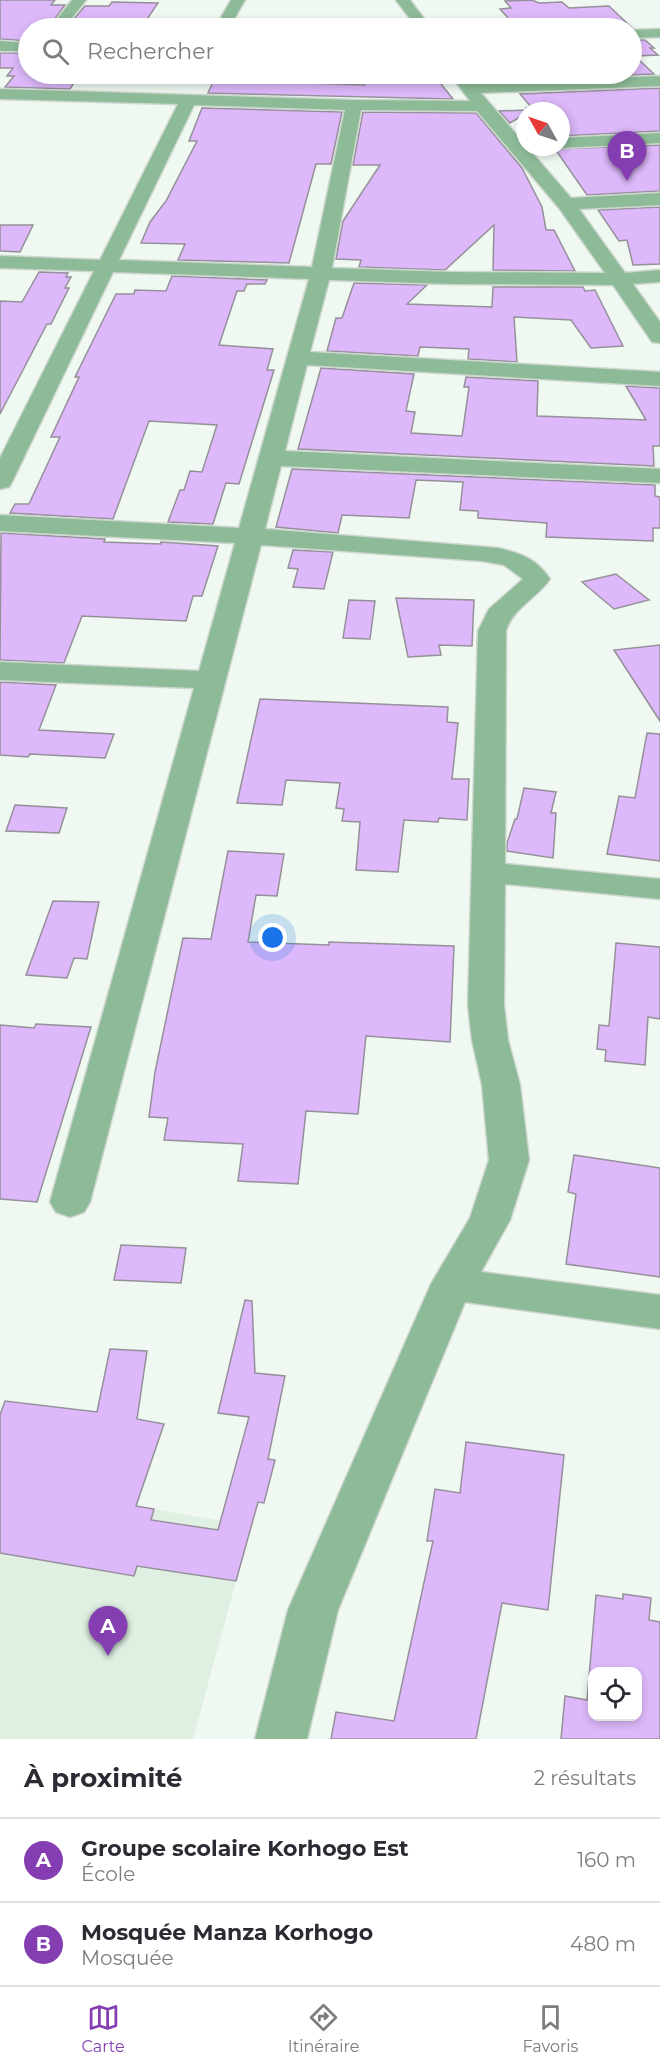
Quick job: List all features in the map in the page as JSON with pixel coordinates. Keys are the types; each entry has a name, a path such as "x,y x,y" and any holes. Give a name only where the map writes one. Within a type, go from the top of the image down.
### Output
{"street":[{"path":"65,18 79,0"},
{"path":"228,18 238,0"},
{"path":"403,0 415,0"},
{"path":"403,0 416,18"},
{"path":"642,34 660,33"},
{"path":"0,46 18,47"},
{"path":"642,81 660,81"},
{"path":"465,84 482,106 516,141"},
{"path":"0,94 354,105 482,106"},
{"path":"0,482 188,100"},
{"path":"69,1202 321,273 354,105"},
{"path":"570,143 660,138"},
{"path":"529,156 566,204 660,337"},
{"path":"566,204 660,199"},
{"path":"0,262 450,278 619,279 660,276"},
{"path":"297,358 660,379"},
{"path":"270,458 660,476"},
{"path":"0,523 249,536 502,555 521,562 537,579 531,589 497,615 492,631 486,1005 490,1040 501,1085 509,1160 490,1220 452,1284 313,1610 281,1739"},
{"path":"0,671 210,680"},
{"path":"489,872 660,889"},
{"path":"452,1284 660,1312"}],"shaded area":[{"path":"0,1483 251,1526 193,1739 0,1739"}],"building":[{"path":"0,0 55,0 51,5 65,5 55,18 18,18 18,40 0,39"},
{"path":"505,1 562,2 569,8 609,6 622,18 508,18 500,9 511,8"},
{"path":"112,2 158,3 148,18 75,18 85,6 109,6"},
{"path":"642,40 654,48 650,48 658,55 642,56"},
{"path":"0,53 18,53 18,84 73,84 70,89 5,87 14,76 7,76 13,68 0,68"},
{"path":"642,63 654,74 642,75"},
{"path":"212,84 441,84 453,99 208,93"},
{"path":"660,88 660,131 570,136 570,102 527,102 520,94"},
{"path":"202,108 342,112 331,164 316,164 289,263 178,260 185,244 141,243 150,222 166,201 197,141 189,141"},
{"path":"516,110 516,119 510,123 499,111"},
{"path":"363,112 476,113 522,168 542,207 546,230 554,230 575,271 493,270 494,225 445,270 359,267 361,260 336,259 343,221 380,165 353,165"},
{"path":"660,145 660,191 587,195 560,156 570,156 570,148"},
{"path":"660,207 660,264 633,265 627,240 619,241 598,210"},
{"path":"0,225 33,225 20,252 0,251"},
{"path":"39,272 68,273 66,277 71,277 65,288 69,288 51,324 47,324 0,414 0,301 22,302"},
{"path":"172,276 267,280 265,284 247,284 244,291 237,291 219,345 273,349 267,370 274,370 239,484 226,483 213,524 168,522 180,490 184,490 190,471 202,472 217,425 149,421 113,519 10,513 15,504 29,504 60,437 51,437 79,377 75,377 116,294 134,294 135,290 166,291"},
{"path":"354,283 427,285 407,304 492,307 493,287 583,287 585,291 595,290 623,346 591,348 571,320 514,317 517,362 468,359 469,349 420,347 418,356 327,351 336,318 342,318"},
{"path":"321,368 414,374 406,411 415,412 411,433 462,436 469,387 464,387 466,377 538,381 537,416 646,420 626,386 660,388 660,446 653,446 654,466 298,449"},
{"path":"292,469 655,485 655,496 660,497 660,528 653,528 653,541 546,537 547,523 478,518 478,511 460,510 463,482 416,480 409,518 342,515 338,533 276,527"},
{"path":"1,533 105,539 104,542 161,544 161,542 218,546 202,596 193,596 186,621 82,616 64,663 0,660"},
{"path":"293,550 333,552 324,589 293,587 298,569 288,568"},
{"path":"616,574 649,600 614,609 582,582"},
{"path":"396,598 474,600 472,646 439,645 441,655 408,657"},
{"path":"349,600 375,601 370,639 343,638"},
{"path":"660,645 660,721 614,650"},
{"path":"0,682 56,685 39,730 114,734 105,758 30,754 28,757 0,755"},
{"path":"260,699 448,707 447,722 458,723 452,779 469,779 467,820 439,818 438,822 404,820 398,872 356,870 360,822 342,821 344,809 336,808 340,783 286,780 282,805 237,803"},
{"path":"647,733 660,734 660,861 607,854 619,796 635,798"},
{"path":"524,788 556,792 551,813 556,813 553,858 507,851 507,843 515,819 517,819"},
{"path":"15,805 67,808 59,833 6,831"},
{"path":"228,851 284,854 277,896 256,895 248,942 454,946 450,1042 366,1036 358,1114 306,1111 298,1184 238,1181 243,1144 164,1140 168,1118 149,1117 155,1072 183,938 211,939"},
{"path":"53,901 99,902 87,959 74,958 67,978 26,975"},
{"path":"616,943 660,947 660,1019 648,1017 645,1065 605,1061 606,1050 597,1049 599,1025 609,1026"},
{"path":"36,1024 91,1027 37,1202 0,1199 0,1025 34,1028"},
{"path":"574,1155 660,1168 660,1277 566,1264 576,1194 568,1192"},
{"path":"121,1245 186,1248 181,1283 114,1280"},
{"path":"245,1300 252,1301 255,1373 285,1376 268,1459 275,1460 264,1503 258,1502 236,1581 137,1566 134,1576 0,1553 0,1415 5,1401 97,1412 110,1349 147,1351 137,1419 164,1424 136,1506 154,1509 151,1520 218,1530 249,1417 218,1413"},
{"path":"466,1442 564,1455 548,1610 502,1603 476,1739 331,1739 336,1712 394,1721 433,1541 427,1541 435,1489 460,1493"},
{"path":"623,1594 651,1598 649,1620 660,1622 660,1739 561,1739 565,1696 587,1700 588,1688 588,1721 642,1721 642,1667 590,1667 596,1595 623,1599"}],"place":[{"name":"Mosquée Manza Korhogo","path":"627,181"},
{"name":"Groupe scolaire Korhogo Est","path":"108,1656"}]}
